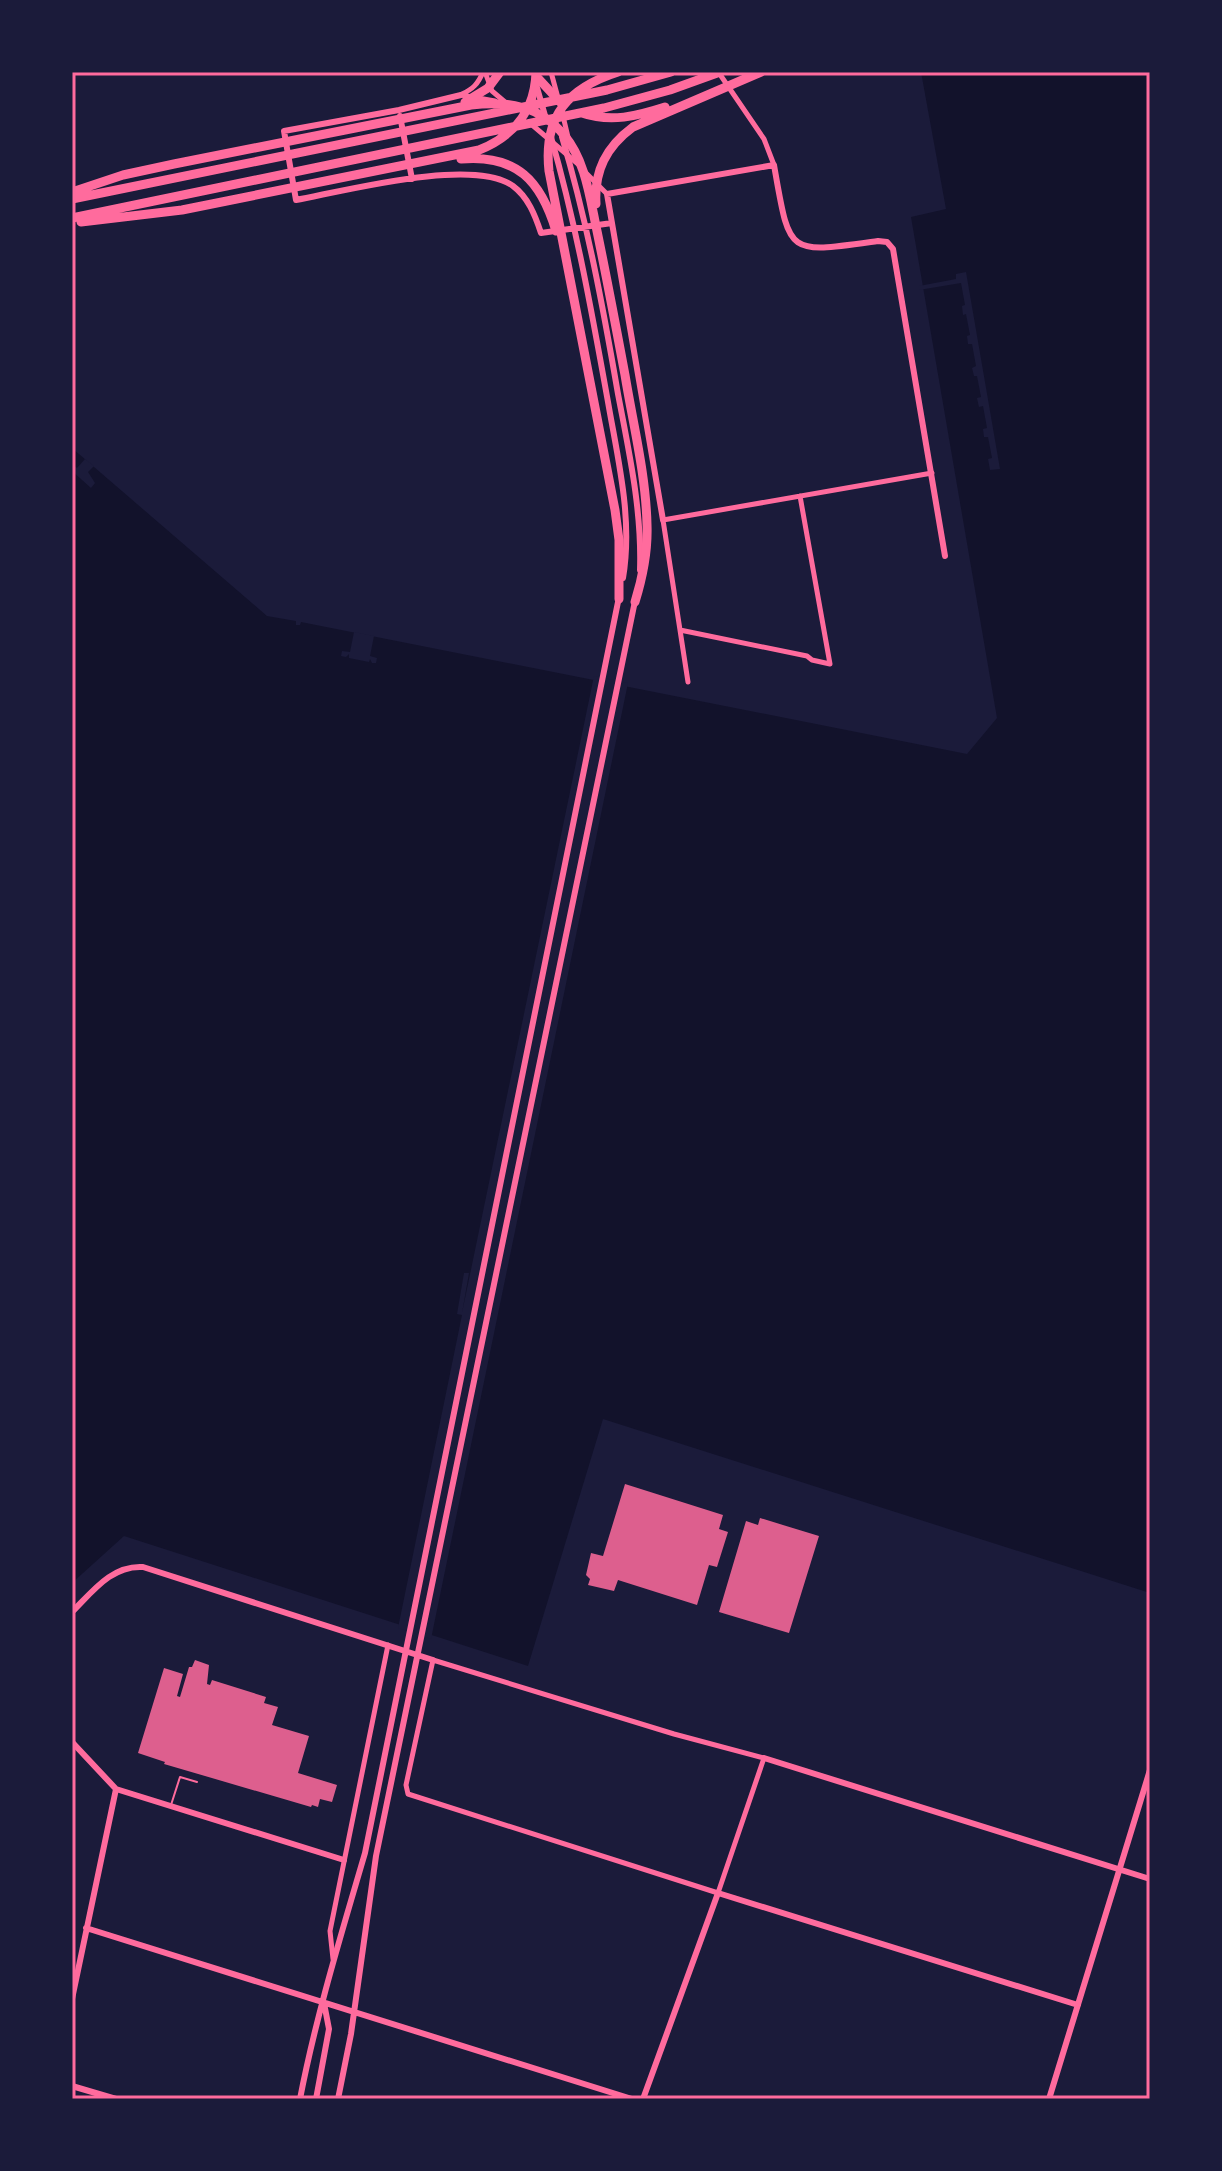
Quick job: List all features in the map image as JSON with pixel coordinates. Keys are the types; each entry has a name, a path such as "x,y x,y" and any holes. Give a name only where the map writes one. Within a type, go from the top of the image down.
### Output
{"highway":[{"path":"416,116 479,96 500,72"},
{"path":"534,72 561,103 586,115 601,118 630,117 702,96"},
{"path":"72,220 182,210 466,154 502,139 527,111 535,88 534,72"},
{"path":"618,72 591,82 572,95 558,112 549,135 549,171 615,510 619,540 619,599"},
{"path":"72,199 607,90 671,72"},
{"path":"72,220 548,120 670,90 719,72"},
{"path":"635,602 647,551 647,505 595,189 605,155 633,127 761,72"},
{"path":"72,192 123,175 416,116 496,102 518,105 548,120 565,135 580,163 609,286"},
{"path":"386,170 477,158 504,163 519,170 545,199 575,296"}],"street":[{"path":"484,72 472,90 461,95 284,131 296,200 412,179 469,173 499,179 514,187 527,200 541,233 612,223"},
{"path":"484,72 492,91 574,160 607,194 688,682"},
{"path":"300,2099 314,2027 324,2003 333,1960 365,1853 619,599 627,545 619,464 586,278 534,72"},
{"path":"338,2099 376,1856 635,602 641,544 635,488 591,248 543,72"},
{"path":"551,72 574,160"},
{"path":"719,72 764,139 774,165 788,234 804,247 822,249 878,241 887,242 893,249 945,556"},
{"path":"461,95 510,106"},
{"path":"399,110 412,179"},
{"path":"543,134 554,133 561,126 562,113"},
{"path":"607,194 774,165"},
{"path":"663,520 933,472"},
{"path":"680,630 807,656 830,664 800,496"},
{"path":"72,1612 111,1574 127,1566 143,1567 433,1660 674,1734 764,1758 1150,1879"},
{"path":"333,1960 330,1931 388,1645"},
{"path":"433,1660 406,1785 408,1794 1078,2005"},
{"path":"72,1742 116,1789 344,1860"},
{"path":"643,2099 764,1758"},
{"path":"1049,2099 1150,1770"},
{"path":"72,1999 116,1789"},
{"path":"86,1928 632,2099"},
{"path":"316,2099 329,2029 324,2003"},
{"path":"72,2086 116,2099"}],"lane":[{"path":"171,1806 180,1777 197,1782"}],"shaded area":[{"path":"921,72 1150,72 1150,1593 603,1419 528,1666 124,1536 72,1583 72,448 267,616 296,621 296,625 301,622 967,754 997,718 911,217 946,209"}],"pier":[{"path":"966,272 1000,469 990,470 988,459 992,458 988,437 984,437 983,429 987,428 983,406 979,407 977,398 981,397 977,376 974,376 972,368 976,366 972,344 968,344 967,336 970,335 966,314 963,315 962,306 965,305 961,283 919,290 919,286 956,279 956,274"},
{"path":"85,459 94,466 88,472 95,483 91,488 72,471 72,464 77,468"},
{"path":"354,632 374,636 370,656 377,658 376,663 370,659 369,662 349,658 349,654 341,656 342,651 350,652"},
{"path":"594,676 628,683 431,1639 398,1628 462,1315 457,1314 464,1273 469,1273 462,1313"}],"building":[{"path":"625,1484 723,1515 719,1529 728,1532 717,1567 709,1565 697,1605 618,1580 614,1591 588,1585 590,1579 586,1575 591,1553 603,1556"},
{"path":"760,1518 819,1536 789,1633 719,1612 746,1521 758,1525"},
{"path":"195,1660 209,1665 207,1684 210,1685 212,1680 266,1697 264,1703 278,1707 272,1725 309,1736 298,1773 337,1785 332,1802 320,1799 318,1807 311,1807 164,1764 138,1753 164,1668 183,1674 177,1696 180,1697 189,1667"}]}
